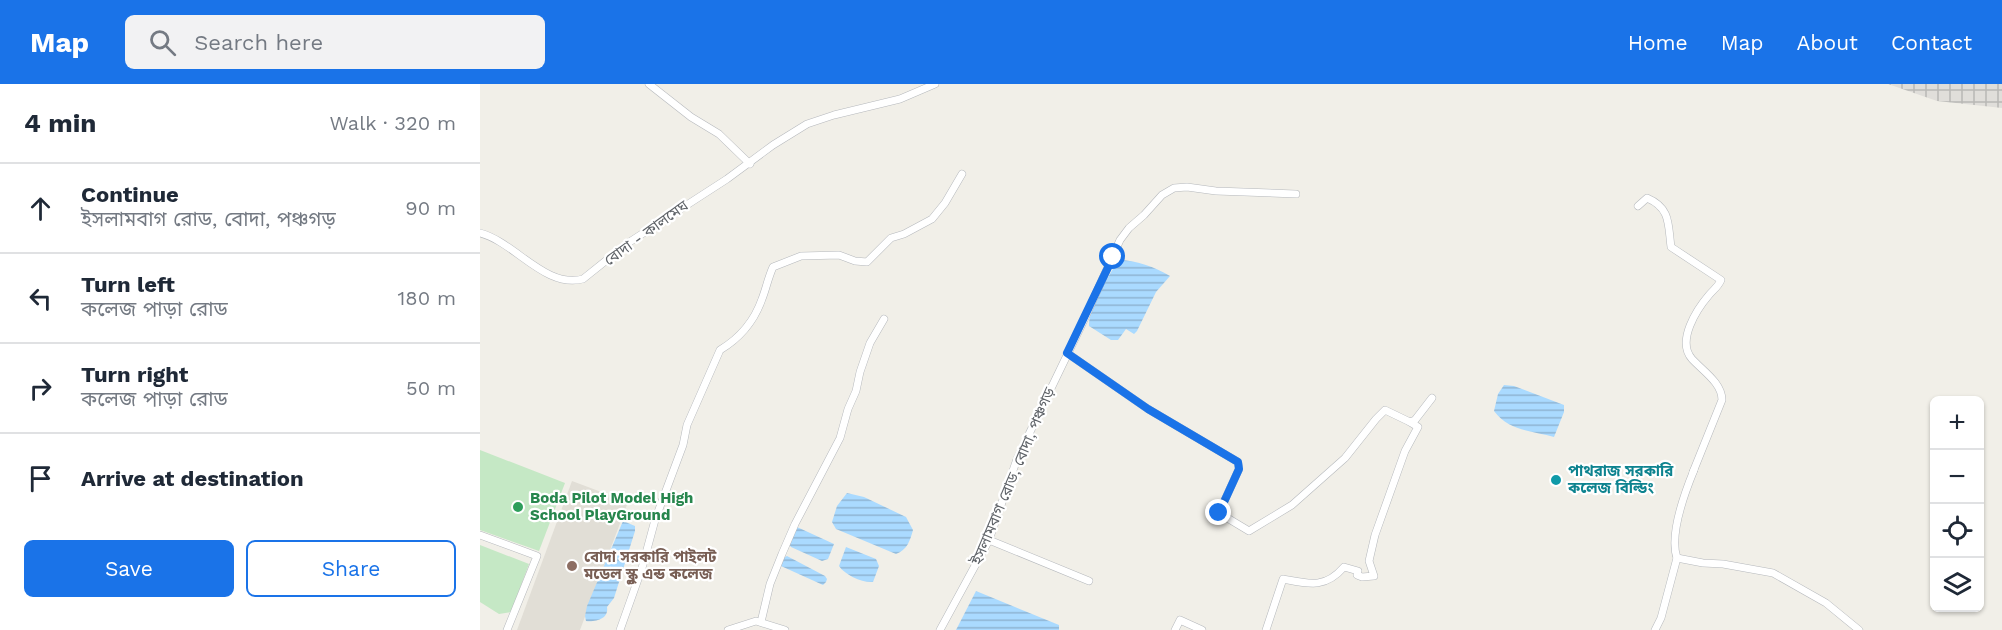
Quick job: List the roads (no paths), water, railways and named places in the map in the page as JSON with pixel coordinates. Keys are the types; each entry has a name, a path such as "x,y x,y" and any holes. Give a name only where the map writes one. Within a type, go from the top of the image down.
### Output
{"street":[{"path":"649,84 691,117 719,134 750,164"},
{"name":"বোদা - কালমেঘ","path":"480,233 495,238 540,270 564,280 583,279 628,243 807,124 900,99 935,84"},
{"path":"620,630 642,568 655,520 683,446 687,425 720,350 747,329 762,300 773,267 801,256 839,255 855,261 867,262 891,238 904,234 932,219 945,203 962,174"},
{"name":"ইসলামবাগ রোড, বোদা, পঞ্চগড়","path":"940,630 989,540 1017,459 1120,240 1129,228 1162,195 1174,188 1296,194"},
{"path":"1638,206 1647,198 1663,208 1667,214 1671,247 1720,280 1719,286 1710,294 1688,330 1687,345 1690,357 1710,376 1722,394 1722,400 1683,497 1674,549 1677,558 1661,618 1655,630"},
{"path":"761,622 770,584 782,554 840,438 870,343 884,319"},
{"path":"1067,353 1148,409 1238,462 1239,469 1218,515 1249,531 1292,505 1345,458 1385,410 1418,427 1405,451 1375,535 1369,561 1374,576 1362,577 1357,575 1358,571 1344,567 1330,580 1318,583 1299,583 1283,579 1266,630"},
{"path":"1410,422 1415,420 1432,398"},
{"path":"480,535 537,556 507,630"},
{"path":"989,540 1089,581"},
{"path":"1677,558 1773,573 1826,603 1859,630"},
{"path":"1175,630 1180,620 1202,630"},
{"path":"728,630 756,621 785,630"},
{"path":"739,630 746,623"}],"water":[{"path":"1118,260 1145,265 1170,276 1156,292 1137,331 1134,334 1126,329 1118,340 1111,340 1089,326 1092,309"},
{"path":"1504,385 1514,386 1564,405 1564,412 1554,437 1521,429 1500,418 1494,411 1498,394"},
{"path":"847,493 864,497 906,517 913,530 905,548 896,554 836,529 832,522 837,506"},
{"path":"623,521 635,526 635,531 614,598 607,607 604,617 586,621 587,606"},
{"path":"797,527 834,544 828,559 822,561 791,547 789,544"},
{"path":"846,547 876,559 879,566 873,582 854,578 839,566"},
{"path":"787,556 825,576 826,582 823,585 781,566 783,558"},
{"path":"976,591 1059,625 1059,630 956,630"}],"place":[{"name":"পাথরাজ সরকারি কলেজ বিল্ডিং","path":"1556,480"},
{"name":"Boda Pilot Model High School PlayGround","path":"518,507"},
{"name":"বোদা সরকারি পাইলট মডেল স্কুল এন্ড কলেজ","path":"572,566"}]}
